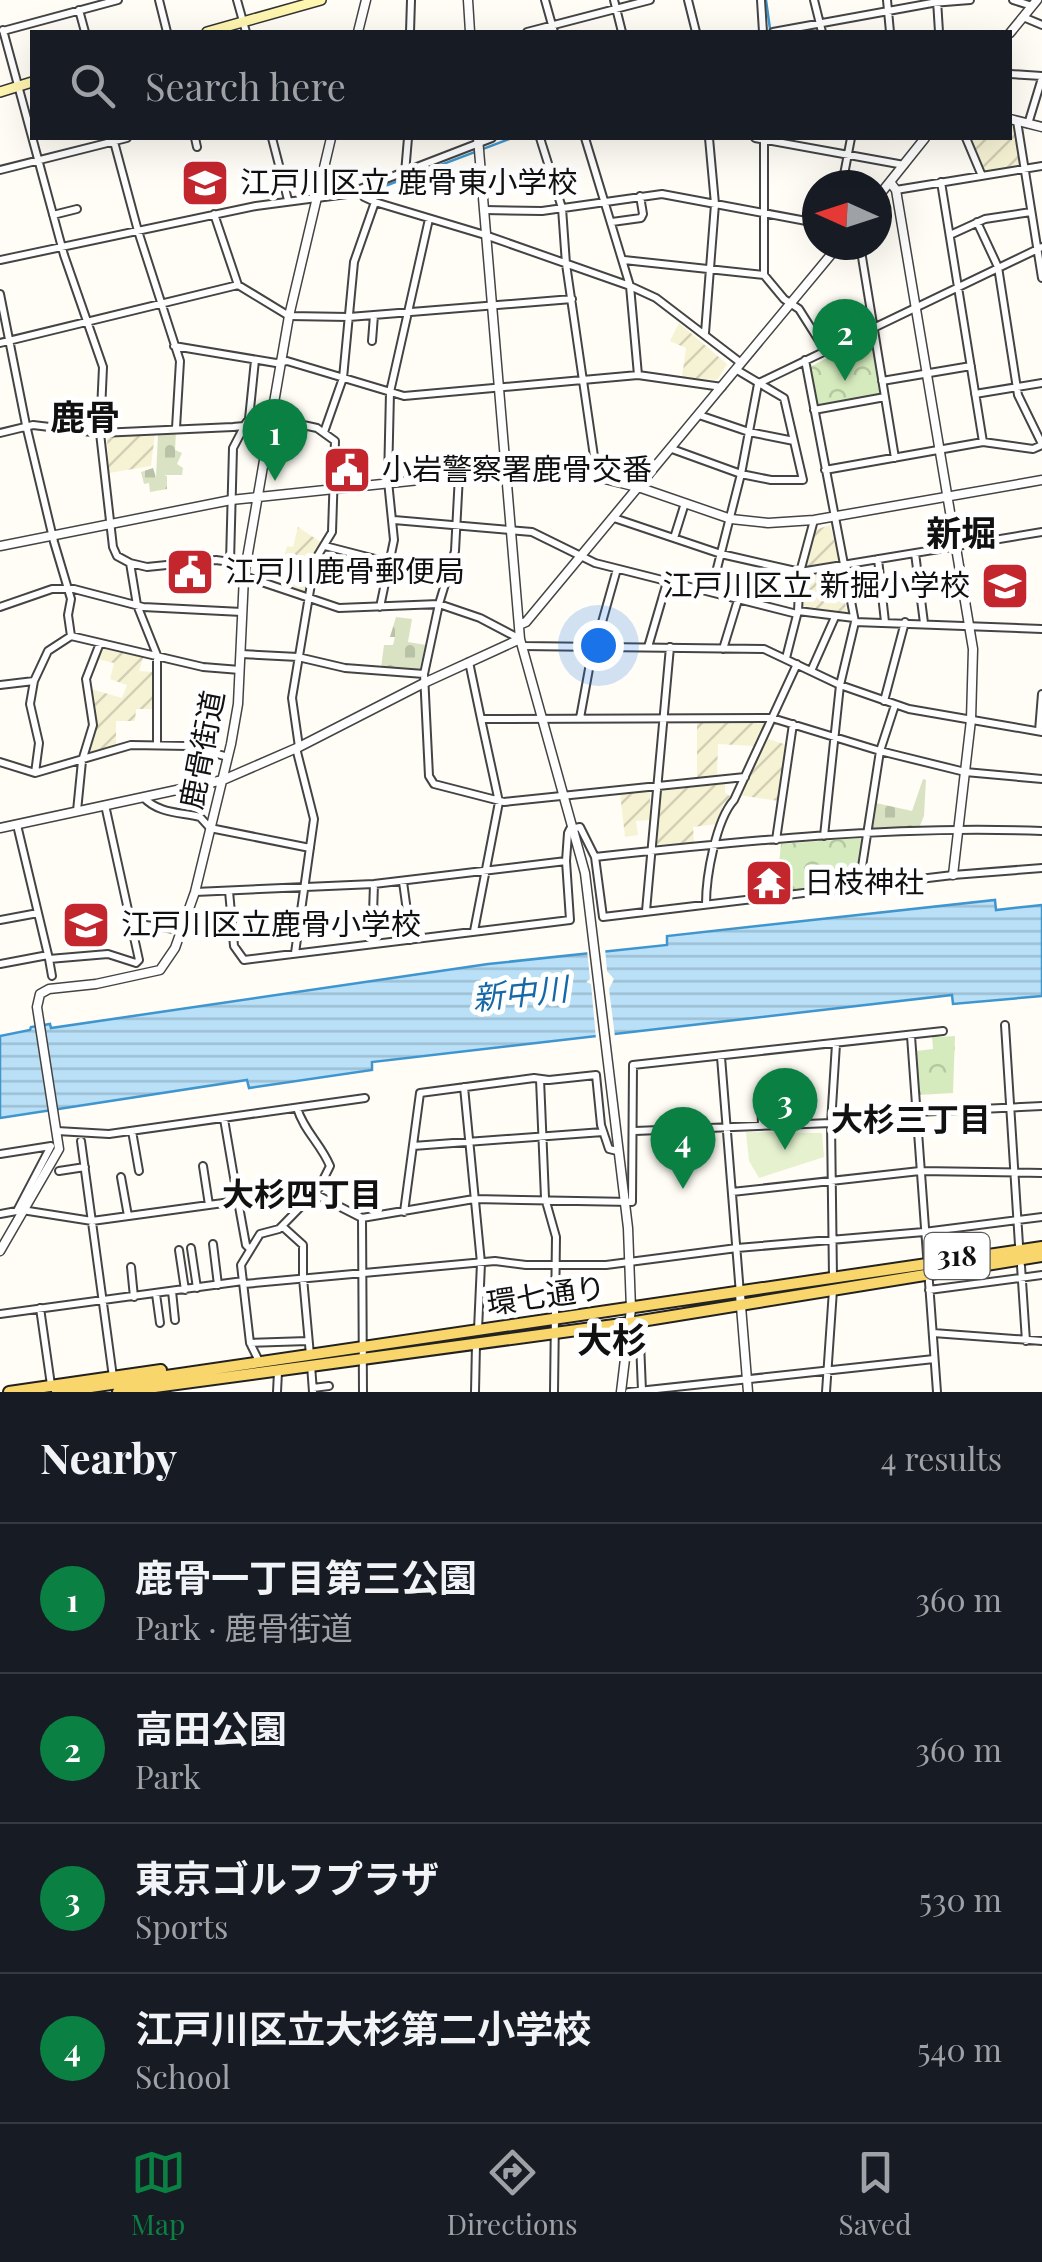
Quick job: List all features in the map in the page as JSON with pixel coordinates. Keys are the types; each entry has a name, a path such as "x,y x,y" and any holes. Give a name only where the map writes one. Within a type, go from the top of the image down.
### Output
{"main road":[{"path":"244,28 315,1"},
{"path":"0,92 30,83"},
{"name":"318","path":"928,1274 1019,1246 1042,1245"},
{"name":"318","path":"928,1274 1042,1245"},
{"path":"928,1274 1022,1271 1042,1260"},
{"name":"318","path":"954,1265 1042,1260"},
{"name":"環七通り","path":"361,1354 476,1344 630,1323 833,1284 873,1271 928,1274"},
{"name":"環七通り","path":"833,1284 877,1283 928,1274"},
{"name":"環七通り","path":"118,1392 260,1363 361,1354 631,1309 740,1300"},
{"name":"環七通り","path":"54,1389 278,1370 310,1361"},
{"path":"8,1392 54,1389 187,1368 225,1373"},
{"path":"167,1392 225,1373"}],"street":[{"path":"30,128 2,31 95,2 118,0"},
{"path":"159,0 166,30"},
{"path":"237,0 244,28"},
{"path":"358,30 366,0"},
{"path":"410,30 411,0"},
{"path":"468,0 470,30"},
{"path":"545,0 554,29 615,4 650,0"},
{"path":"688,0 696,30"},
{"path":"762,0 763,30"},
{"path":"814,0 821,28 889,10 937,1 970,0"},
{"path":"886,0 890,30"},
{"path":"1013,0 1035,3"},
{"path":"937,1 939,30"},
{"path":"1012,31 1035,3"},
{"path":"615,4 622,30"},
{"path":"79,10 84,30"},
{"path":"1023,17 1042,25"},
{"path":"1012,74 1042,77 1028,124"},
{"path":"1042,127 1013,120 1040,248 1042,278"},
{"path":"33,140 62,247 102,367 100,433 117,556 147,567 230,562 244,576 339,608 439,604 480,618 521,642"},
{"path":"0,170 109,140"},
{"path":"113,140 180,361 176,428"},
{"path":"195,140 197,147"},
{"path":"273,140 288,200"},
{"name":"鹿骨街道","path":"0,1250 59,1149 37,1007 40,994 49,989 96,984 160,970 170,958 195,892 238,704 244,576 289,316 331,140"},
{"path":"405,172 408,140"},
{"path":"0,260 214,214 361,190 478,140 521,642 585,872 624,1202 631,1309 621,1392"},
{"path":"541,140 562,208 596,477"},
{"path":"586,140 630,286 638,376"},
{"path":"705,333 715,204 710,140"},
{"path":"761,140 764,274"},
{"path":"771,140 904,165"},
{"path":"845,170 851,140"},
{"path":"924,140 893,186 918,307 974,661 953,876"},
{"path":"967,140 982,176"},
{"path":"893,186 1042,166"},
{"path":"941,182 983,442"},
{"path":"361,190 364,197 375,202 566,262 656,298 705,333 758,384 784,398 803,480 741,474 672,449"},
{"path":"484,210 542,211 662,194 802,220"},
{"path":"612,222 641,218 644,214 640,196"},
{"path":"324,432 343,378 354,262 375,202"},
{"path":"53,215 77,209"},
{"path":"950,236 977,222 1031,212"},
{"path":"214,214 238,286 289,316 349,317 572,299"},
{"path":"380,608 394,540 388,481 390,392 429,219"},
{"path":"826,470 983,442 1033,449 1042,444 1018,386 998,268 977,222"},
{"path":"758,384 1040,248"},
{"path":"624,260 764,274 799,310 825,350"},
{"path":"519,625 526,622 641,488 827,260"},
{"path":"862,260 895,458"},
{"path":"0,343 238,286"},
{"path":"0,294 26,426 71,599 71,636"},
{"path":"372,342 374,315"},
{"path":"174,346 282,361 404,396 638,376 722,387"},
{"path":"230,562 233,448 247,422 254,360"},
{"path":"804,360 855,620 840,685 824,836"},
{"path":"882,380 970,366"},
{"path":"975,394 1042,382"},
{"path":"711,592 731,519 758,384"},
{"path":"814,410 885,397"},
{"path":"699,415 749,432 794,441"},
{"path":"0,433 26,426 100,433 271,419 292,420 324,432 335,441 332,532 315,560 292,712 314,820 295,953"},
{"path":"0,546 231,500 505,470 546,470 596,477 731,519 768,524 814,520 1042,480"},
{"path":"459,475 455,551 424,678 429,776 434,784 499,802 744,777"},
{"path":"674,538 684,503"},
{"path":"614,518 722,554 800,572 1042,532"},
{"path":"394,520 532,532 580,557 617,569 797,612 855,620 1042,629"},
{"path":"786,658 797,612 800,572 814,520"},
{"path":"325,546 387,562"},
{"path":"915,552 924,623"},
{"path":"878,559 885,622"},
{"path":"130,563 138,605 157,655 156,745"},
{"path":"580,718 594,646 617,569"},
{"path":"648,647 667,582"},
{"path":"0,607 52,589 86,591 138,605 242,612"},
{"path":"723,649 738,600"},
{"path":"811,671 835,617"},
{"path":"884,701 905,622"},
{"path":"35,773 38,744 30,704 34,682 48,651 71,636 203,666 240,670"},
{"path":"1,826 222,780 297,747 424,678 521,642 764,649 840,685 895,705 1041,731 1042,694"},
{"path":"78,811 82,761 93,725 86,679 100,643"},
{"path":"646,911 670,647"},
{"path":"240,654 298,657 344,668 424,678"},
{"path":"469,662 499,802 474,931"},
{"path":"706,904 715,844 727,808 797,664"},
{"path":"0,686 34,682"},
{"path":"859,886 880,751 895,705"},
{"path":"481,718 772,718 965,772 1042,779"},
{"path":"776,840 793,724"},
{"path":"0,762 35,773 130,745 189,746 228,757"},
{"path":"144,797 147,803 172,814 200,817 210,828 310,848"},
{"path":"0,964 108,954 136,963 139,960 105,805"},
{"path":"17,825 52,976"},
{"path":"229,891 234,946 244,960 570,920 568,833 580,827 595,857 603,917 1042,868"},
{"path":"595,857 824,836 1042,830"},
{"path":"195,892 374,884 566,861"},
{"path":"402,881 410,940"},
{"path":"372,944 374,884"},
{"path":"0,920 38,913"},
{"path":"131,923 182,930"},
{"path":"1005,1025 1019,1246"},
{"path":"0,1214 20,1211 92,1221 315,1192 362,1218 474,1199 624,1202 634,1199 633,1065 943,1031"},
{"path":"911,1036 937,1392"},
{"path":"826,1392 833,1284 832,1122 836,1044"},
{"path":"721,1057 748,1392"},
{"path":"404,1212 420,1093 596,1075 603,1132 608,1148 616,1151"},
{"path":"540,1078 545,1198 556,1237 558,1320 554,1392"},
{"path":"464,1087 480,1263 478,1332"},
{"path":"761,1093 762,1125"},
{"path":"57,1128 109,1134 365,1098"},
{"path":"634,1130 832,1122 916,1112 1042,1106"},
{"path":"260,1363 250,1343 241,1265 260,1234 282,1226 315,1192 330,1166 303,1126 297,1108"},
{"path":"224,1119 244,1240 249,1248"},
{"path":"132,1131 138,1171"},
{"path":"413,1146 603,1132"},
{"path":"82,1141 114,1377"},
{"path":"0,1154 52,1146 20,1211"},
{"path":"204,1166 209,1205"},
{"path":"59,1171 85,1167"},
{"path":"732,1192 920,1171 1042,1174"},
{"path":"121,1177 128,1216"},
{"path":"362,1218 363,1392"},
{"path":"0,1314 244,1282 495,1261 606,1265 1042,1218"},
{"path":"282,1226 303,1246 302,1278 313,1390 329,1386"},
{"path":"213,1244 218,1285"},
{"path":"191,1248 196,1288"},
{"path":"180,1250 185,1290"},
{"path":"131,1267 134,1297"},
{"path":"1026,1341 1022,1271 1042,1275"},
{"path":"172,1292 175,1320"},
{"path":"156,1294 160,1323"},
{"path":"40,1308 54,1389"},
{"path":"933,1333 1042,1342"},
{"path":"250,1343 308,1340"},
{"path":"640,1342 642,1391"},
{"path":"474,1392 476,1344"},
{"path":"629,1392 934,1359"},
{"path":"278,1370 278,1392"}],"shaded area":[{"path":"1012,124 1020,165 986,172 970,140 1012,140"},
{"path":"679,323 727,364 717,380 682,377 686,348 670,341"},
{"path":"155,433 151,466 109,473 107,437"},
{"path":"830,525 839,560 805,568 815,530"},
{"path":"298,527 322,543 312,559 305,592 277,583 287,546 293,547"},
{"path":"839,569 847,613 803,606 801,578"},
{"path":"101,647 144,655 139,671 153,672 153,709 136,709 135,721 116,721 116,745 90,754 97,723 91,689 122,698 127,685 110,679 114,663 97,659"},
{"path":"697,720 765,722 753,746 718,744 717,776 697,778"},
{"path":"765,738 787,745 779,801 738,795"},
{"path":"725,782 725,793 731,797 723,805 717,824 693,827 694,842 655,845 662,789"},
{"path":"650,790 650,820 636,821 638,835 625,837 620,793"}],"green space":[{"path":"871,335 880,395 818,407 810,367"},
{"path":"176,432 175,450 182,453 177,464 183,468 182,475 164,475 167,489 150,492 141,472 153,468 156,477 158,434"},
{"path":"396,617 412,619 408,642 426,645 419,671 381,668 384,645 393,645 395,637 390,637"},
{"path":"923,779 924,816 919,828 872,828 876,803 912,811"},
{"path":"860,838 864,841 854,884 776,892 781,844"},
{"path":"932,1036 955,1036 953,1093 918,1095 916,1051 933,1049"},
{"path":"746,1132 822,1133 824,1157 759,1178 749,1161"}],"water":[{"name":"新中川","path":"995,900 996,910 1042,905 1042,996 953,1004 952,995 372,1062 372,1070 249,1088 247,1080 0,1118 0,1036 31,1027 50,1024 51,1028 488,964 667,945 667,936"}],"pier":[{"path":"605,948 607,971 614,979 609,989 615,1037 596,1039 591,984 586,982 590,979 587,950"}],"waterway":[{"path":"766,0 770,29"},
{"path":"377,189 507,140"}],"place":[{"name":"江戸川区立 鹿骨東小学校","path":"205,183"},
{"name":"高田公園","path":"845,381"},
{"name":"小岩警察署鹿骨交番","path":"347,470"},
{"name":"鹿骨一丁目第三公園","path":"275,481"},
{"name":"江戸川鹿骨郵便局","path":"190,572"},
{"name":"江戸川区立 新掘小学校","path":"1005,586"},
{"name":"日枝神社","path":"769,883"},
{"name":"江戸川区立鹿骨小学校","path":"86,925"},
{"name":"東京ゴルフプラザ","path":"785,1150"},
{"name":"江戸川区立大杉第二小学校","path":"683,1189"}],"district":[{"name":"鹿骨","path":"85,418"},
{"name":"新堀","path":"961,534"},
{"name":"大杉三丁目","path":"911,1120"},
{"name":"大杉四丁目","path":"302,1195"},
{"name":"大杉","path":"612,1341"}]}
